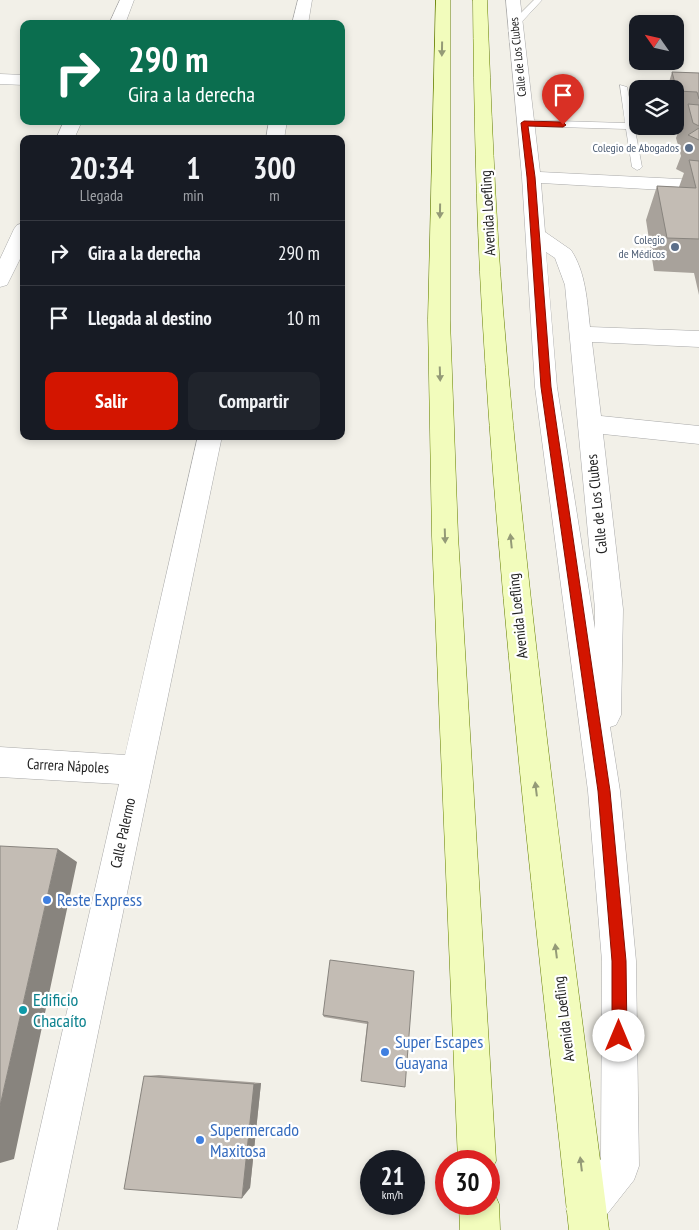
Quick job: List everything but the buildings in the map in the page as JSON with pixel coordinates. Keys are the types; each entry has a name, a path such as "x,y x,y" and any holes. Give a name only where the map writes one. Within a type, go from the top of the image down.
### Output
{"street":[{"path":"118,20 127,0"},
{"path":"301,20 305,0"},
{"path":"443,0 439,320 444,506 476,1150"},
{"name":"Avenida Loefling","path":"480,0 481,79 488,220 506,495 535,778 587,1220"},
{"name":"Calle de Los Clubes","path":"513,12 531,177 546,387 604,791 619,961 620,1166 587,1220"},
{"path":"0,79 20,80"},
{"path":"531,177 699,186"},
{"name":"Calle de Los Clubes","path":"534,234 564,255 575,285 609,608 604,791"},
{"path":"0,280 20,237"},
{"path":"580,334 699,339"},
{"path":"589,424 699,435"},
{"name":"Calle Palermo","path":"37,1230 209,440"},
{"name":"Carrera Nápoles","path":"0,762 137,770"},
{"path":"479,1215 480,1230"}],"lane":[{"path":"513,12 538,0"},
{"path":"623,87 629,120"},
{"path":"524,123 629,126"},
{"path":"632,135 637,167"}],"place":[{"name":"Colegio de Abogados","path":"689,148"},
{"name":"Colegio de Médicos","path":"675,247"},
{"name":"Reste Express","path":"47,900"},
{"name":"Edificio Chacaíto","path":"23,1010"},
{"name":"Super Escapes Guayana","path":"385,1052"},
{"name":"Supermercado Maxitosa","path":"200,1140"}],"route":[{"path":"563,125 524,123 531,177 546,387 604,791 619,961 619,1036"}]}
